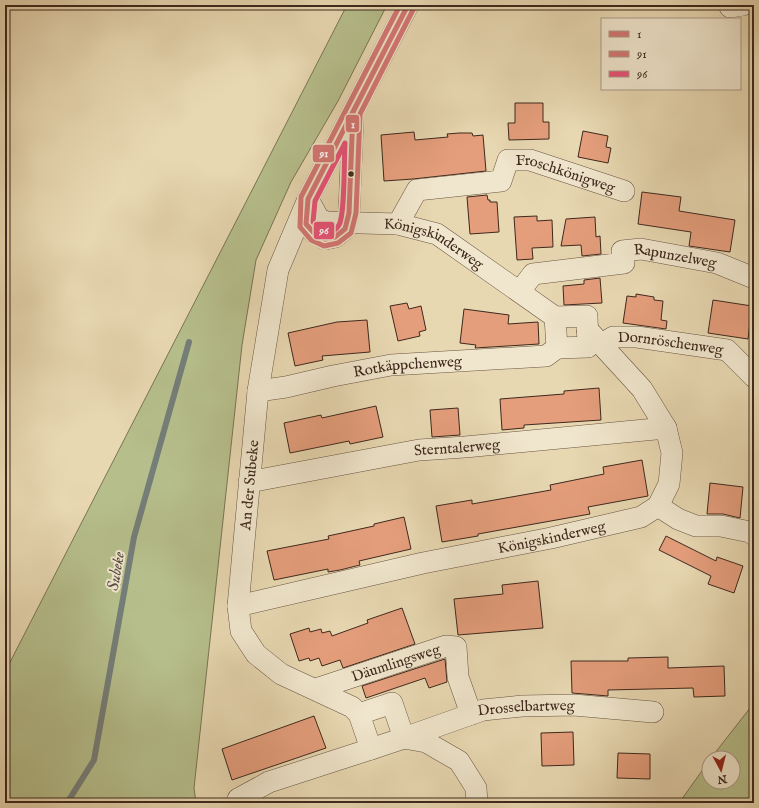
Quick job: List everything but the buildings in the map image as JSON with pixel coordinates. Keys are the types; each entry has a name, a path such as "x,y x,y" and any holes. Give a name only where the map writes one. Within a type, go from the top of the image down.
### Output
{"street":[{"name":"An der Subeke","path":"359,714 352,708 281,674 256,654 241,631 238,606 258,391 278,270 308,199 408,5"},
{"name":"An der Subeke","path":"308,199 306,224 315,234 325,239 335,237 345,229 349,213 353,112"},
{"name":"Froschkönigweg","path":"398,224 418,190 500,181 508,160 530,160 624,191"},
{"name":"Königskinderweg","path":"238,606 423,563 551,538 641,517 658,506 670,484 672,453 666,428 642,389 588,329 587,316 555,317 437,234 398,224 347,222"},
{"name":"Rapunzelweg","path":"520,291 533,274 624,263 622,251 641,249 717,263 754,278"},
{"path":"555,317 557,348 588,347 588,329"},
{"name":"Dornröschenweg","path":"602,344 613,337 637,337 727,350 754,377"},
{"name":"Rotkäppchenweg","path":"258,391 286,387 391,364 546,356 557,348"},
{"name":"Sterntalerweg","path":"249,482 419,450 666,428"},
{"path":"658,506 678,519 696,526 721,526 750,532 754,535"},
{"name":"Däumlingsweg","path":"316,690 446,646 456,646 458,677 471,714"},
{"path":"371,749 359,714 392,703 404,738"},
{"name":"Drosselbartweg","path":"404,738 483,710 522,706 574,705 654,712"},
{"path":"238,799 269,782 404,738 426,742 459,761 476,788 477,803"}],"green space":[{"path":"347,5 387,5 338,101 291,182 256,260 242,345 194,788 196,803 5,803 5,672"},
{"path":"754,703 754,803 679,803 701,772 701,790 741,790 741,750 717,750"}],"waterway":[{"name":"Subeke","path":"67,803 94,760 134,537 189,342"}],"transit line":[{"name":"91","path":"400,5 301,197 300,227 311,240 324,246 338,243 351,233 356,213 360,114 414,8"},
{"name":"1","path":"408,5 353,112 349,213 345,229 335,237 325,239 315,234 306,224 308,199 408,5"},
{"name":"96","path":"345,143 341,219 336,229 329,232 313,222 315,201 345,143"}]}
